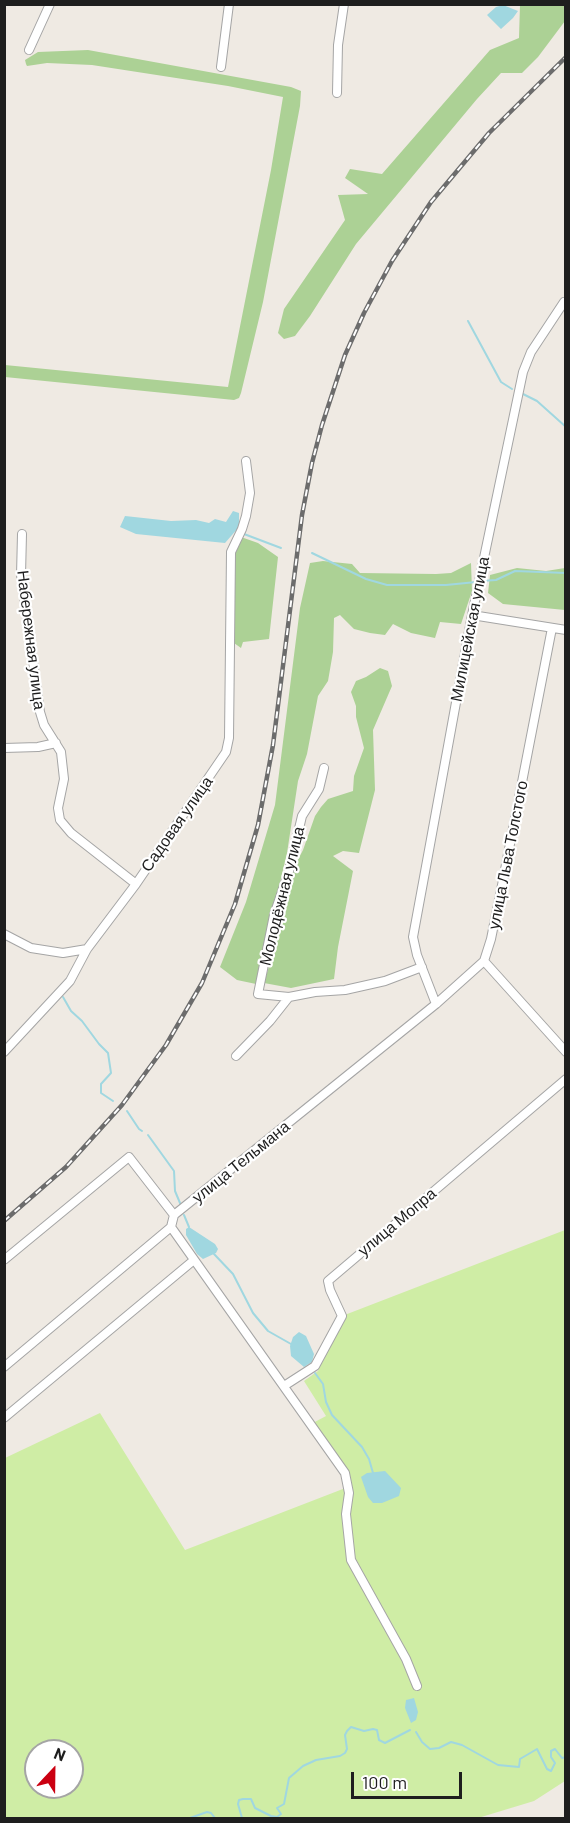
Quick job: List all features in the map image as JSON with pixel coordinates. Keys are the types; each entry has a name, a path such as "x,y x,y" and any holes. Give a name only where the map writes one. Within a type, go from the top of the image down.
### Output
{"street":[{"path":"29,50 50,4"},
{"path":"221,68 229,4"},
{"path":"337,93 338,45 344,4"},
{"name":"Милицейская улица","path":"436,1004 413,937 472,615 524,368 531,352 564,302"},
{"name":"Садовая улица","path":"4,1052 70,981 87,949 226,752 229,738 231,552 242,529 250,493 246,460"},
{"name":"Набережная улица","path":"22,534 21,575 40,712 44,725 61,752 63,778 58,808 60,820 71,833 135,884"},
{"path":"472,615 566,630"},
{"name":"улица Льва Толстого","path":"484,961 498,907 552,628"},
{"path":"4,748 38,747 56,743"},
{"name":"Молодёжная улица","path":"289,997 258,994 274,915 289,871 302,816 319,789 324,768"},
{"path":"4,934 31,948 63,953 87,949"},
{"path":"484,961 566,1052"},
{"name":"улица Тельмана","path":"174,1215 436,1004 484,961"},
{"path":"236,1056 270,1021 289,997 345,990 385,981 422,967"},
{"name":"улица Мопра","path":"284,1386 315,1366 342,1316 328,1281 566,1078"},
{"path":"4,1260 129,1157 174,1215 171,1227 4,1367"},
{"path":"171,1227 345,1473 350,1493 346,1514 351,1560 406,1659 417,1686"},
{"path":"4,1418 194,1260"}],"green space":[{"path":"520,5 565,5 565,21 538,57 522,73 501,73 477,99 356,244 295,336 284,339 278,333 284,309 345,220 338,195 368,194 345,178 350,169 382,174 490,50 519,38"},
{"path":"88,50 291,87 301,91 263,302 239,398 234,400 5,377 5,365 228,387 271,170 283,97 92,65 47,63 27,66 25,60 38,52"},
{"path":"241,537 258,543 278,557 269,639 243,642 241,648 234,643 235,555"},
{"path":"323,561 352,564 360,573 451,573 471,563 472,591 461,624 440,622 435,638 411,633 393,624 385,635 370,633 354,629 340,615 334,618 333,652 328,681 318,696 307,754 298,781 287,853 256,984 237,980 220,967 246,902 275,805 300,608 310,563"},
{"path":"517,568 546,571 565,568 565,610 503,604 488,593 490,575"},
{"path":"380,668 388,671 392,686 373,730 375,790 359,853 343,851 333,856 353,871 334,979 291,988 264,983 275,946 288,879 303,850 315,816 328,799 353,791 354,776 364,748 351,692 356,681"},
{"path":"565,1230 565,1781 534,1801 478,1818 5,1818 5,1458 100,1413 185,1550 348,1487 311,1424 326,1416 304,1381 318,1371 342,1316"}],"water":[{"path":"503,5 518,11 501,29 487,15 496,7"},
{"path":"233,511 239,513 239,527 225,543 136,534 120,527 125,516 171,521 196,520 209,523 215,519 226,522"},
{"path":"189,1227 215,1244 218,1249 216,1253 203,1259 197,1254 186,1235 186,1229"},
{"path":"299,1332 306,1336 314,1354 312,1362 304,1367 291,1356 290,1346 293,1337"},
{"path":"385,1471 401,1488 399,1496 382,1503 373,1503 368,1497 361,1477 367,1473"},
{"path":"414,1698 418,1712 416,1720 411,1723 405,1708 406,1700"}],"waterway":[{"path":"468,321 501,382 512,389"},
{"path":"523,394 537,401 566,427"},
{"path":"244,534 281,548"},
{"path":"312,553 366,579 387,585 446,585 476,582"},
{"path":"481,581 496,580 515,571 566,573"},
{"path":"63,997 71,1011 108,1053 111,1073 101,1084 101,1093 113,1101"},
{"path":"127,1111 142,1131"},
{"path":"148,1135 174,1171 175,1191 180,1203"},
{"path":"184,1215 189,1227"},
{"path":"214,1254 233,1274 253,1313 268,1331 291,1344"},
{"path":"315,1373 323,1384 326,1402 332,1415 362,1447 373,1473"},
{"path":"239,1818 242,1818 238,1804 239,1800 243,1799 251,1799 255,1808 271,1816 277,1817 281,1814 277,1808 284,1804 289,1778 303,1766 316,1760 345,1753 347,1749 345,1735 351,1727 364,1731 377,1730 379,1740 385,1743 410,1730"},
{"path":"416,1732 430,1749 439,1748 451,1742 462,1745 498,1765 519,1767 520,1759 537,1749 547,1769 551,1771 555,1763 551,1757 551,1751 555,1749 562,1758 566,1757"},
{"path":"190,1818 207,1812 215,1818"}],"railway":[{"path":"4,1221 66,1167 122,1105 166,1045 202,983 235,904 258,825 273,745 302,515 322,425 345,355 392,261 431,202 489,133 566,57"}]}
